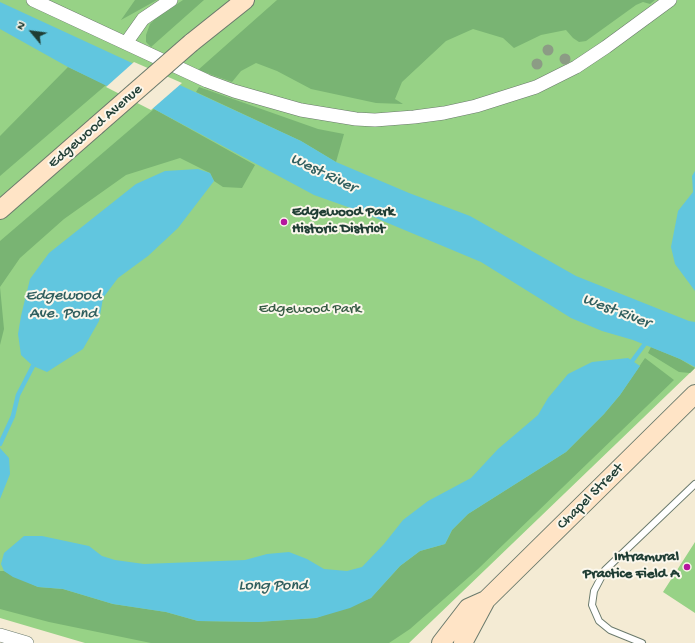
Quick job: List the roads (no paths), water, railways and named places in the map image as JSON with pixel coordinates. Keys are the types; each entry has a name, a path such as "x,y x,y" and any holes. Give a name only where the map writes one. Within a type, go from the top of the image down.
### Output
{"street":[{"path":"33,0 207,81 267,101 330,116 356,119 392,119 444,113 476,106 536,87 582,63 670,0"},
{"path":"126,43 143,20 171,0"},
{"name":"Edgewood Avenue","path":"0,210 191,43 237,0"},
{"name":"Edgewood Avenue","path":"191,43 245,0"},
{"name":"Chapel Street","path":"463,643 486,600 695,394"},
{"name":"Chapel Street","path":"441,643 468,608 486,600"},
{"path":"0,635 27,643"}],"lane":[{"path":"642,643 610,630 599,621 592,605 594,591 605,570 695,484"}],"water":[{"name":"West River","path":"0,2 301,141 336,162 409,193 470,216 576,276 689,321 695,322 695,367 680,359 633,340 602,331 571,318 481,262 359,211 314,195 154,109 68,67 0,29"},
{"name":"Edgewood Ave. Pond","path":"198,169 210,173 214,181 178,228 148,256 118,278 103,298 99,321 83,349 47,372 33,366 21,355 18,334 30,279 49,253 136,184 165,171"},
{"path":"695,171 695,291 675,264 671,247 678,211 693,192 692,176"},
{"name":"Long Pond","path":"628,358 640,366 620,395 604,414 566,452 468,514 452,530 445,544 420,551 400,566 371,598 350,608 316,618 258,622 198,621 166,612 113,604 63,589 38,587 13,577 4,571 1,564 4,553 24,536 42,536 89,546 102,556 115,560 144,564 245,560 267,554 289,552 307,559 324,569 347,571 362,567 384,544 403,520 428,501 471,478 498,449 538,415 548,398 568,374 592,362"},
{"path":"0,448 9,458 10,474 0,499"}],"waterway":[{"name":"West River","path":"630,364 647,341"},
{"path":"0,444 13,416 18,395 33,366"}],"place":[{"name":"Edgewood Park Historic District","path":"284,222"},
{"name":"Intramural Practice Field A","path":"687,567"}],"park label":[{"name":"Edgewood Park","path":"310,310"}]}
